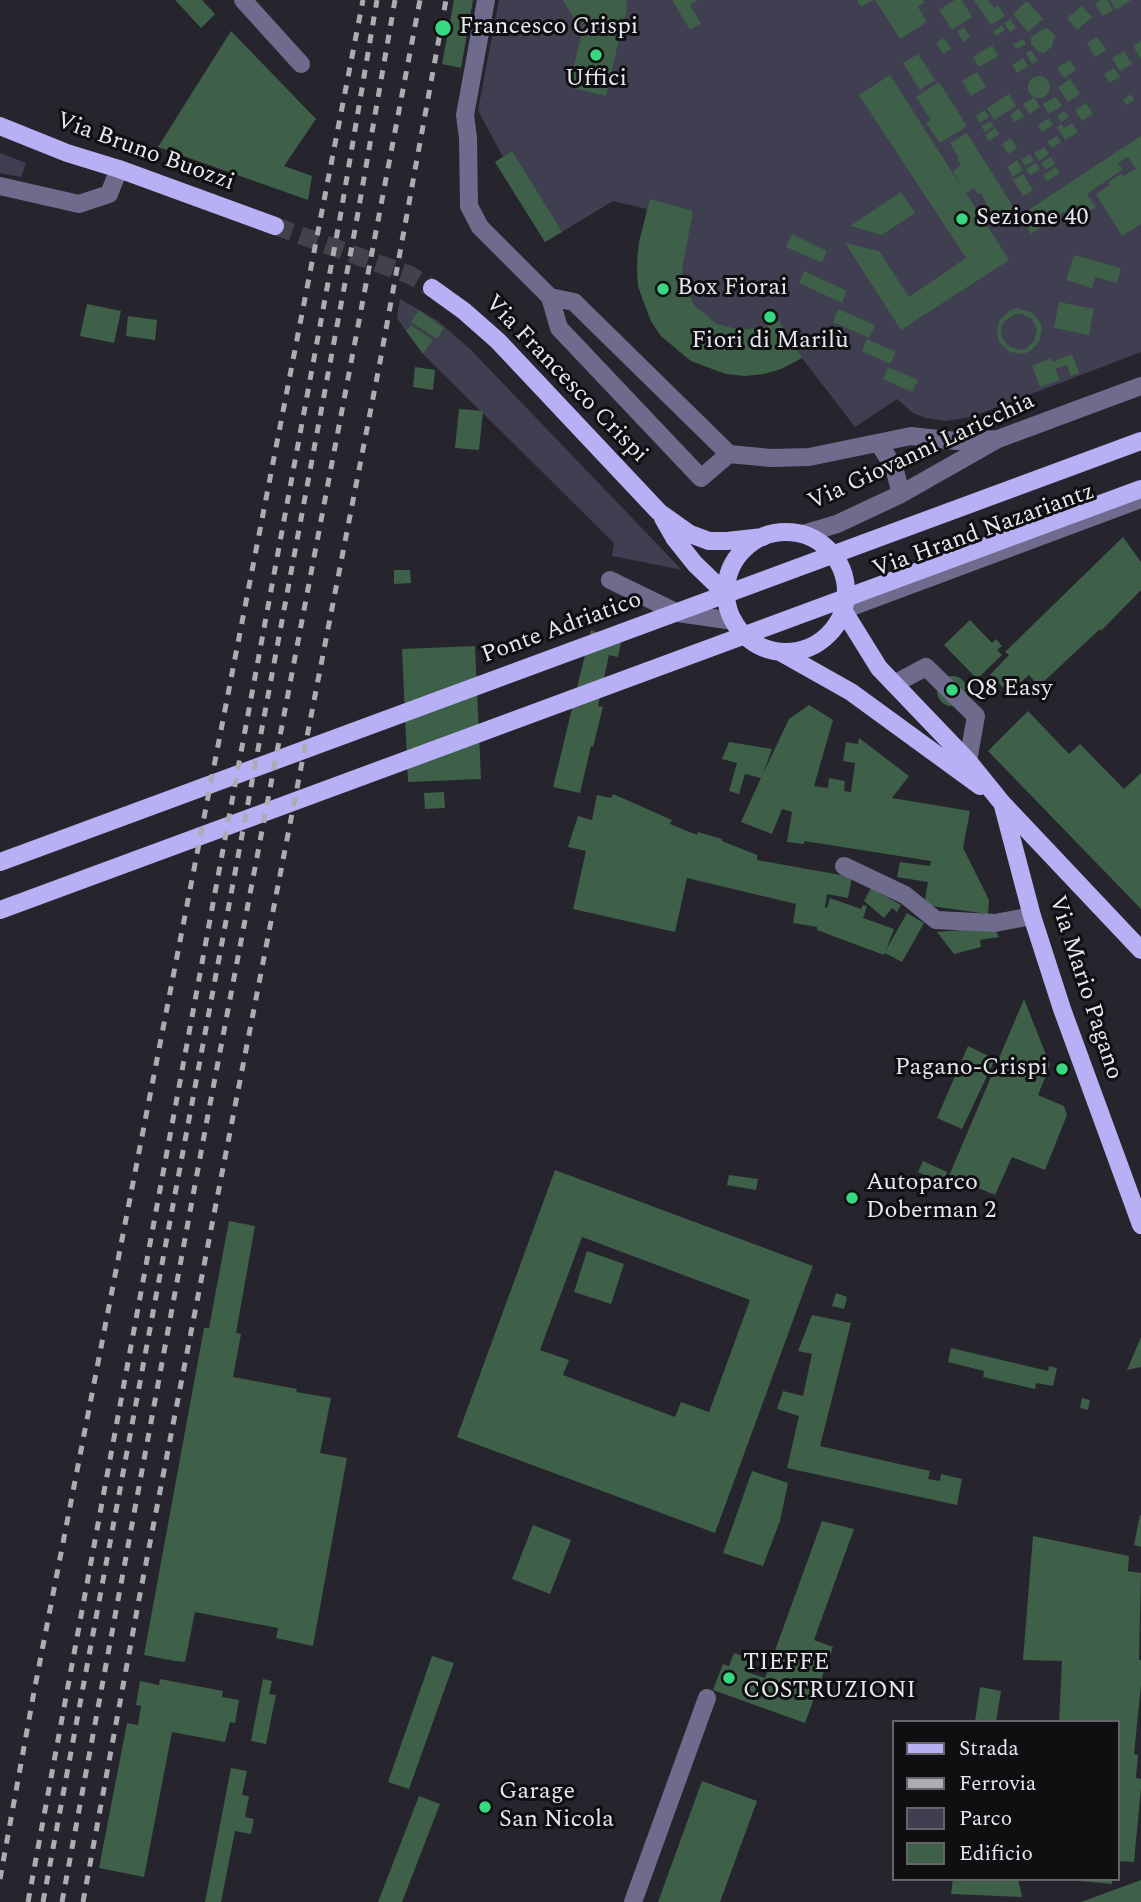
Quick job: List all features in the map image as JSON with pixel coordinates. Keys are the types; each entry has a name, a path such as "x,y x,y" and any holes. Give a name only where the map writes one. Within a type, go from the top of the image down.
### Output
{"main road":[{"name":"Via Bruno Buozzi","path":"0,126 66,153 119,169 275,226"},
{"name":"Via Francesco Crispi","path":"432,288 464,311 498,341 659,512"},
{"name":"Ponte Adriatico","path":"0,862 1141,441"},
{"path":"0,910 1141,489"},
{"path":"659,512 690,534 709,541 763,537 776,533 803,534 825,546 838,562 846,589 843,610 836,625 819,642 796,651 766,649 748,638 734,621 725,593 727,576 738,556 750,544 763,537"},
{"path":"659,512 675,539 695,564 725,593"},
{"path":"843,610 878,668 968,761 1002,803 1141,950"},
{"path":"777,651 851,692 1002,803"},
{"name":"Via Mario Pagano","path":"1002,803 1032,916 1062,1009 1137,1205 1141,1225"}],"street":[{"path":"243,0 301,64"},
{"path":"486,0 465,115 470,206 480,227 550,297 558,328 701,478 729,454"},
{"path":"0,187 79,204 109,194 119,169"},
{"path":"550,297 574,302 729,454 771,458 809,457 911,436 956,441 998,439"},
{"name":"Via Giovanni Laricchia","path":"803,534 837,524 901,494 998,439 1141,386"},
{"path":"880,443 894,467 901,494"},
{"name":"Via Hrand Nazariantz","path":"843,610 1141,499"},
{"path":"610,580 678,613 734,621"},
{"path":"894,684 926,667 976,716 968,761"},
{"path":"844,866 905,895 936,920 995,923 1032,916"},
{"path":"633,1902 707,1698"}],"green space":[{"path":"499,0 1141,0 1141,352 971,417 945,421 926,418 913,413 897,399 855,427 802,358 781,369 764,373 726,374 691,361 661,336 651,321 638,286 637,256 647,209 613,201 545,242 495,162 503,157 478,110"},
{"path":"0,153 26,163 21,177 0,173"},
{"path":"400,299 438,321 471,350 682,570 612,556 614,543 423,354 433,340 411,325 406,331 397,318","holes":["419,310 444,328 437,339"]}],"building":[{"path":"175,0 202,0 215,14 201,28"},
{"path":"454,0 473,0 461,68 442,64"},
{"name":"Uffici","path":"563,0 627,0 626,17 606,96 569,87 584,23 576,22"},
{"path":"672,0 698,0 690,5 701,24 690,30"},
{"path":"857,0 873,0 861,7"},
{"path":"875,0 923,0 925,2 918,7 927,22 900,39"},
{"path":"955,0 962,0 972,17 952,30 939,10"},
{"path":"974,0 988,0 994,8 998,5 1005,16 991,25"},
{"path":"1107,0 1113,10 1103,16 1095,4"},
{"path":"1110,0 1131,0 1116,10"},
{"path":"1027,1 1043,19 1028,32 1013,14"},
{"path":"1082,6 1092,17 1077,30 1067,18"},
{"path":"1010,19 1016,28 1010,32 1004,23"},
{"path":"1002,25 1005,30 996,36 993,32"},
{"path":"964,27 970,37 963,42 957,31"},
{"path":"1048,28 1056,37 1053,46 1044,53 1039,52 1031,44 1031,38"},
{"path":"231,31 316,119 284,166 312,176 308,200 158,147"},
{"path":"1097,37 1107,50 1095,57 1087,43"},
{"path":"944,38 951,49 943,54 936,43"},
{"path":"1023,39 1026,44 1016,49 1013,44"},
{"path":"1141,41 1141,59 1133,46"},
{"path":"992,45 998,56 979,67 973,57"},
{"path":"1031,50 1038,61 1032,64 1026,53"},
{"path":"1124,51 1132,64 1120,71 1112,58"},
{"path":"918,54 935,80 920,90 903,63"},
{"path":"1023,58 1028,66 1017,73 1012,65"},
{"path":"1070,60 1076,70 1064,78 1057,68"},
{"path":"1114,68 1120,77 1109,83 1104,74"},
{"path":"977,72 986,87 971,96 962,81"},
{"name":"Sezione 40","path":"890,75 963,189 953,171 961,165 950,143 967,133 1019,216 1141,136 1141,224 1122,236 1096,194 1110,185 1108,182 1136,169 1128,157 1118,163 1122,170 1087,194 1096,207 1071,223 1064,212 1048,222 1046,218 1041,222 1043,226 1031,234 1022,219 1017,223 1014,218 1003,225 995,213 992,215 981,193 978,194 974,188 966,193 1009,260 901,330 845,243 879,251 909,297 966,258 859,95"},
{"path":"1039,76 1049,83 1050,87 1043,97 1039,98 1029,91 1028,87 1035,77"},
{"path":"1070,79 1080,94 1068,102 1058,87"},
{"path":"939,82 967,126 940,143 926,123 931,120 916,97"},
{"path":"1009,94 1016,106 994,120 987,108"},
{"path":"1131,94 1134,100 1126,105 1123,100"},
{"path":"1034,97 1040,107 1029,114 1023,104"},
{"path":"1056,97 1062,106 1049,114 1043,104"},
{"path":"1086,103 1093,114 1082,121 1075,110"},
{"path":"1019,109 1024,117 1014,122 1010,115"},
{"path":"985,110 989,117 980,123 976,116"},
{"path":"1065,111 1069,117 1061,122 1057,116"},
{"path":"1049,118 1053,125 1042,132 1038,125"},
{"path":"990,121 994,126 985,132 981,126"},
{"path":"1072,123 1078,132 1065,140 1057,127 1062,124 1064,128"},
{"path":"995,128 999,134 989,141 985,135"},
{"path":"1057,136 1061,142 1052,148 1047,142"},
{"path":"1011,138 1017,148 1008,154 1002,144"},
{"path":"1045,147 1049,154 1039,161 1034,153"},
{"path":"512,151 562,232 545,242 495,162"},
{"path":"1030,154 1034,161 1025,166 1021,160"},
{"path":"1051,157 1055,164 1045,170 1041,163"},
{"path":"1017,160 1023,170 1013,177 1007,167"},
{"path":"1036,163 1040,169 1030,175 1026,169"},
{"path":"1056,167 1060,173 1047,181 1043,175"},
{"path":"1023,174 1033,190 1023,196 1013,180"},
{"name":"Sezione 40","path":"901,192 915,213 882,235 850,226"},
{"name":"Box Fiorai","path":"650,199 693,211 682,269 683,282 694,305 717,324 741,330 779,321 802,358 764,374 726,374 691,361 661,336 651,321 638,286 639,242"},
{"path":"792,234 827,251 822,263 786,247"},
{"name":"Sezione 40","path":"1074,255 1121,268 1117,283 1095,277 1092,288 1066,280"},
{"path":"804,271 847,291 842,303 799,283"},
{"name":"Sezione 40","path":"1059,302 1094,309 1089,335 1054,328"},
{"path":"87,304 121,311 114,343 80,336"},
{"path":"1016,308 1031,312 1042,328 1039,342 1023,354 1010,352 999,342 999,321","holes":["1015,314 1032,319 1037,330 1034,341 1026,349 1020,350 1008,346 1001,336 1002,325 1006,320"]},
{"path":"838,309 875,325 869,338 833,322"},
{"path":"419,310 444,328 437,339 411,322"},
{"path":"128,316 157,320 155,340 126,336"},
{"path":"411,325 433,340 423,354 406,331"},
{"path":"867,339 896,352 890,364 862,351"},
{"path":"1072,354 1079,373 1071,376 1067,365 1055,369 1060,380 1040,387 1032,366 1051,358 1052,362"},
{"path":"415,367 435,370 433,390 413,387"},
{"path":"888,367 918,380 912,392 883,379"},
{"path":"459,409 483,411 479,450 455,448"},
{"path":"1123,537 1141,562 1141,590 1101,631 1100,629 1039,686 1029,675 1009,693 990,675 1009,655 1005,652"},
{"path":"394,570 410,570 411,583 394,584"},
{"path":"970,620 992,643 996,639 1002,646 997,650 1002,655 977,679 944,645"},
{"path":"591,630 621,643 618,657 609,655 598,706 603,707 580,793 553,787"},
{"path":"475,646 481,779 408,782 402,649"},
{"name":"Q8 Easy","path":"952,676 958,677 966,685 966,697 958,705 952,706 946,705 938,697 937,691 938,685 946,677"},
{"path":"809,705 833,720 814,786 828,788 829,778 845,781 844,791 851,792 855,763 843,761 846,742 858,744 859,738 909,776 892,798 970,811 963,848 989,900 988,914 924,905 928,882 897,877 900,862 930,866 931,861 804,841 804,844 787,842 792,812 782,809 772,834 741,822 761,778 745,774 739,794 729,791 737,763 722,759 729,742 772,749 763,774 789,719"},
{"path":"1028,711 1069,754 1080,744 1124,789 1141,773 1141,909 988,751"},
{"path":"444,792 445,808 425,809 424,793"},
{"path":"613,794 672,820 670,824 697,835 698,832 722,839 757,855 757,860 852,877 848,898 827,894 825,907 827,908 830,898 861,909 863,905 867,906 863,918 894,929 886,950 907,913 924,923 902,962 885,953 884,955 817,930 817,927 793,923 796,904 687,878 675,932 573,909 586,851 568,847 578,816 592,820 597,795 611,798"},
{"path":"871,888 901,905 897,912 892,908 884,918 864,901"},
{"path":"994,927 999,937 980,940 981,947 954,954 937,932"},
{"path":"1024,999 1050,1065 1038,1095 1064,1106 1067,1115 1045,1170 1012,1157 995,1195 949,1176"},
{"path":"968,1046 995,1059 962,1129 937,1118"},
{"path":"923,1161 947,1172 942,1183 918,1172"},
{"path":"555,1170 813,1266 715,1533 457,1437","holes":["582,1237 750,1300 709,1412 681,1402 675,1417 563,1375 569,1360 540,1350"]},
{"path":"729,1175 758,1179 756,1190 727,1185"},
{"path":"229,1221 255,1226 236,1333 241,1334 233,1377 331,1398 320,1453 347,1458 313,1646 276,1638 278,1628 195,1612 185,1662 175,1661 144,1655 204,1328 209,1328"},
{"path":"587,1251 624,1264 611,1304 574,1292"},
{"path":"836,1293 847,1297 844,1309 832,1306"},
{"path":"812,1315 851,1323 820,1446 930,1471 928,1479 940,1481 941,1474 962,1479 957,1505 787,1468 799,1416 777,1409 783,1391 803,1396 812,1354 798,1351"},
{"path":"1141,1337 1141,1367 1127,1370"},
{"path":"951,1348 1048,1371 1049,1366 1057,1368 1053,1386 1036,1383 1035,1389 983,1377 984,1371 948,1362"},
{"path":"1082,1398 1090,1400 1088,1410 1080,1408"},
{"path":"752,1471 788,1483 780,1521 763,1566 723,1553"},
{"path":"1141,1515 1141,1547 1134,1545"},
{"path":"822,1521 854,1529 814,1640 833,1647 805,1723 713,1690 723,1664 729,1666 734,1653 751,1659 747,1672 765,1678"},
{"path":"533,1525 571,1540 550,1594 512,1579"},
{"path":"1033,1536 1129,1556 1128,1571 1141,1573 1141,1685 1134,1754 1138,1755 1136,1778 1141,1779 1141,1788 1134,1862 1120,1861 1120,1720 1059,1720 1062,1661 1023,1660"},
{"path":"432,1656 454,1663 409,1789 388,1782"},
{"path":"160,1679 223,1691 222,1697 239,1700 235,1723 230,1722 225,1742 172,1732 144,1877 99,1868 127,1723 138,1725 141,1706 136,1705 140,1681 159,1685"},
{"path":"263,1679 272,1681 269,1694 276,1695 266,1744 251,1741"},
{"path":"980,1687 1001,1691 996,1720 975,1720"},
{"path":"231,1768 247,1771 242,1795 249,1796 245,1817 254,1819 251,1834 235,1831 221,1902 205,1902"},
{"path":"702,1781 757,1801 720,1902 658,1902"},
{"path":"419,1796 440,1804 402,1902 378,1902"},
{"path":"1141,1880 1141,1902 1081,1902"},
{"path":"953,1881 1018,1881 1022,1897 951,1894"},
{"path":"1079,1881 1112,1881 1112,1884"}],"tunnel":[{"path":"275,226 410,275 432,288"}],"railway":[{"path":"0,1879 363,0"},
{"path":"28,1902 340,218 377,0"},
{"path":"43,1902 356,224 395,0"},
{"path":"62,1902 207,1120 420,0"},
{"path":"83,1902 140,1594 380,362 446,0"}],"place":[{"name":"Francesco Crispi","path":"443,28"},
{"name":"Uffici","path":"596,55"},
{"name":"Sezione 40","path":"962,219"},
{"name":"Box Fiorai","path":"663,289"},
{"name":"Fiori di Marilù","path":"770,317"},
{"name":"Q8 Easy","path":"952,690"},
{"name":"Pagano-Crispi","path":"1062,1069"},
{"name":"Autoparco Doberman 2","path":"852,1198"},
{"name":"TIEFFE COSTRUZIONI","path":"729,1678"},
{"name":"Garage San Nicola","path":"485,1807"}]}
